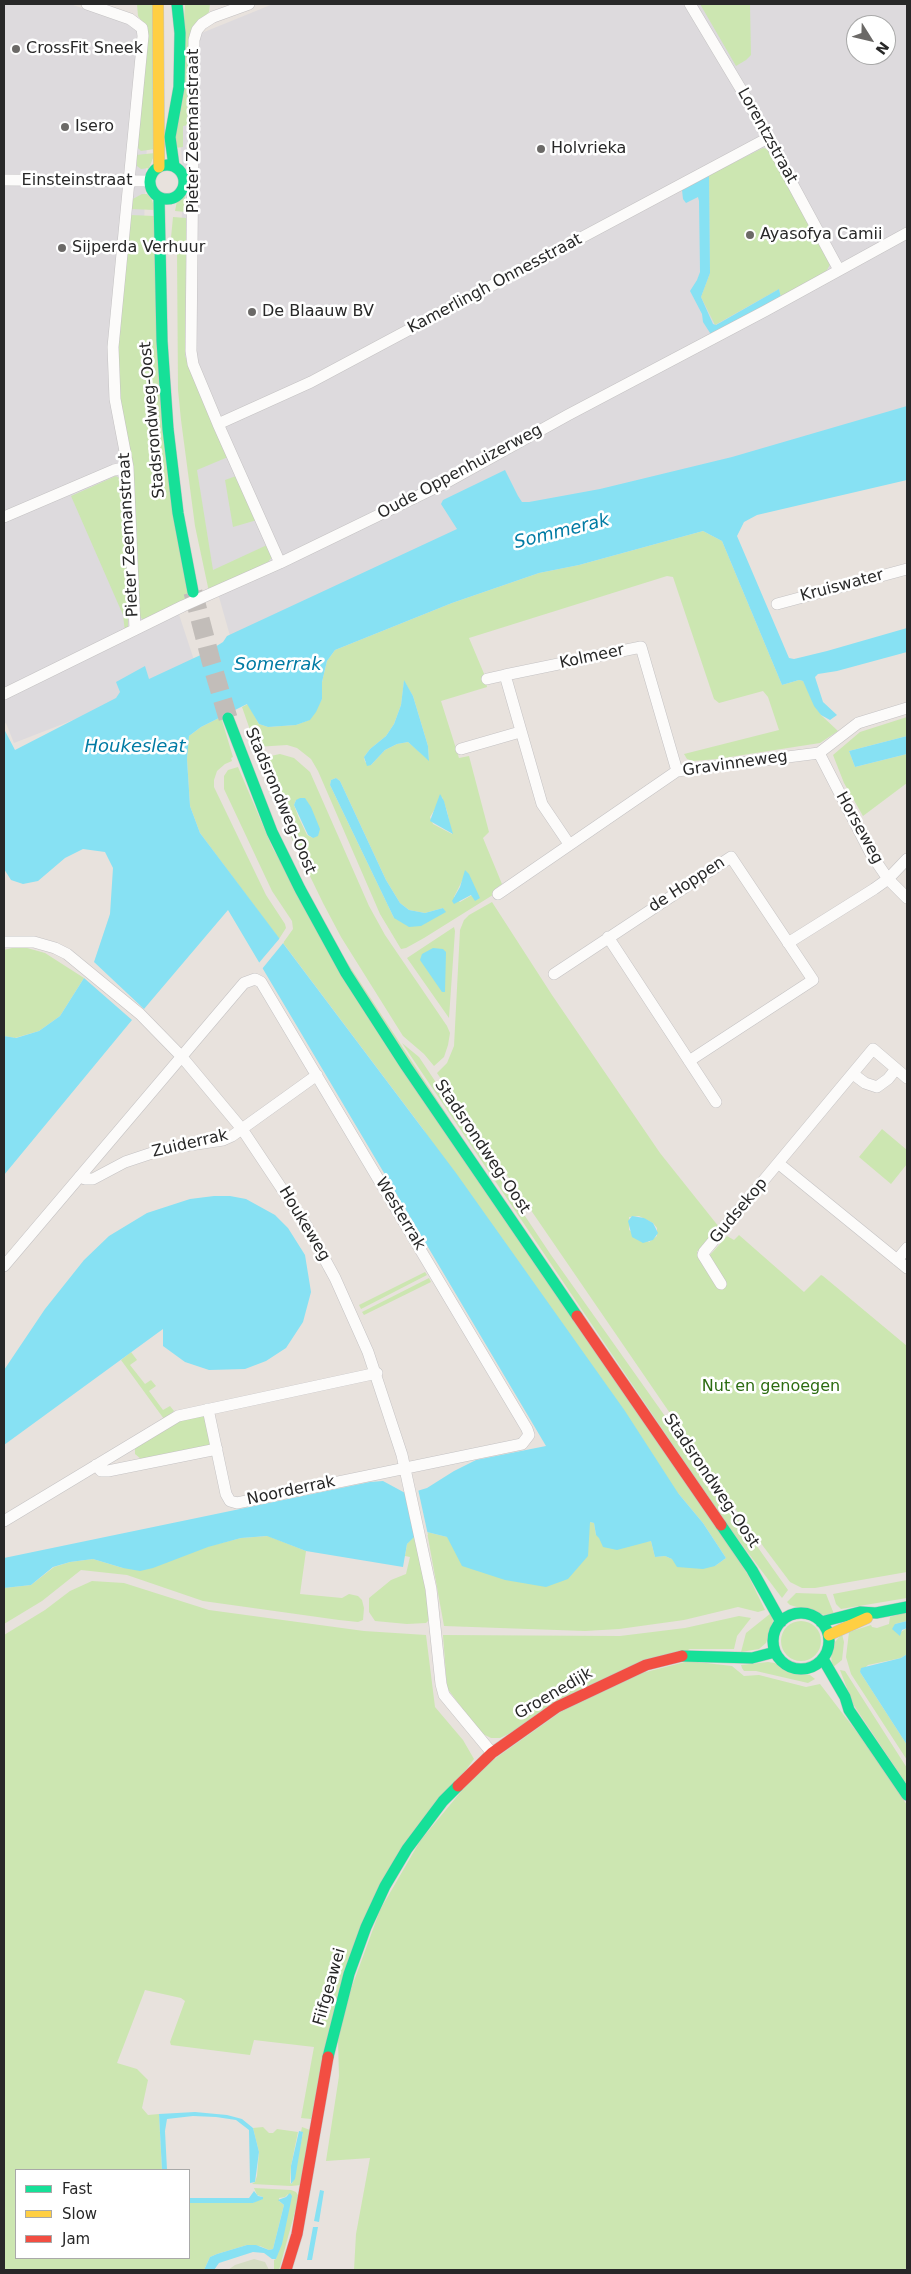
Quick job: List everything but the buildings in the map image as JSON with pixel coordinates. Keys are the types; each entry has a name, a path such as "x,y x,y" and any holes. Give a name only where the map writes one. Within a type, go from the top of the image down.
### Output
{"main road":[{"path":"158,4 159,167"},
{"path":"177,4 177,23 180,33"},
{"path":"174,166 170,137 179,87 180,33 183,4"},
{"path":"165,165 174,166 182,172 185,181 183,190 176,197 168,199 159,197 153,191 150,181 153,173 159,167 165,165"},
{"name":"Stadsrondweg-Oost","path":"159,197 162,341 168,430 178,513 193,592"},
{"name":"Stadsrondweg-Oost","path":"162,274 170,214 176,197"},
{"name":"Stadsrondweg-Oost","path":"228,718 272,832 300,889 346,973 406,1066 752,1570 782,1622"},
{"name":"Stadsrondweg-Oost","path":"752,1570 764,1579 794,1614"},
{"path":"829,1635 876,1613 907,1607"},
{"path":"821,1622 860,1612 876,1613"},
{"path":"794,1614 808,1614 821,1622 829,1635 828,1648 823,1658 812,1667 800,1669 787,1666 775,1652 775,1632 782,1622 794,1614"},
{"name":"Groenedijk","path":"492,1753 557,1707 609,1680 646,1665 693,1655 752,1658 775,1652"},
{"path":"823,1658 845,1697 849,1710 907,1795"},
{"path":"812,1667 838,1702 849,1710"},
{"name":"Fiifgeawei","path":"286,2270 297,2234 332,2036 349,1974 366,1927 385,1886 412,1842 443,1800 492,1753"}],"street":[{"name":"Pieter Zeemanstraat","path":"87,4 130,19 138,24 143,36 113,347 115,399 128,467 135,629"},
{"name":"Pieter Zeemanstraat","path":"249,4 202,24 197,30 194,40 191,351 193,364 218,424 280,563"},
{"name":"Lorentzstraat","path":"690,4 722,55 840,270"},
{"name":"Kamerlingh Onnesstraat","path":"218,424 311,382 768,138"},
{"name":"Einsteinstraat","path":"4,180 150,181"},
{"name":"Oude Oppenhuizerweg","path":"4,694 135,629 280,563 449,481 907,233"},
{"path":"4,518 114,470 128,467"},
{"name":"Kruiswater","path":"777,604 907,569"},
{"name":"Kolmeer","path":"487,679 641,647 677,771"},
{"path":"505,676 542,804 569,844"},
{"name":"Gravinneweg","path":"498,894 677,771 819,752 858,722 907,708"},
{"path":"461,749 520,732"},
{"name":"Horseweg","path":"819,752 872,854 888,879 907,898"},
{"name":"de Hoppen","path":"554,974 731,857 813,980 689,1061"},
{"path":"788,943 888,879 907,859"},
{"path":"608,937 716,1102"},
{"name":"Houkeweg","path":"4,942 46,944 67,954 140,1014 182,1056 242,1129 285,1191 320,1249 352,1314 376,1373 406,1468 431,1589 441,1684 444,1695 492,1753"},
{"name":"Westerrak","path":"182,1056 244,983 255,979 267,989 529,1435 522,1444 406,1468"},
{"name":"Gudsekop","path":"722,1284 703,1254 874,1048 907,1078"},
{"path":"4,1266 182,1056"},
{"path":"853,1074 864,1083 877,1087 888,1080 896,1068"},
{"name":"Zuiderrak","path":"80,1176 85,1179 93,1179 144,1155 190,1144 223,1140 242,1129 317,1075"},
{"name":"Gudsekop","path":"778,1163 907,1268"},
{"path":"897,1260 907,1248"},
{"path":"4,1521 178,1416 376,1373"},
{"name":"Noorderrak","path":"208,1409 226,1494 230,1501 237,1503 406,1468"},
{"path":"96,1466 101,1471 108,1471 217,1449"}],"shaded area":[{"path":"4,4 70,4 151,31 137,418 155,542 195,663 122,701 14,743 6,723 4,724"},
{"path":"273,4 907,4 907,417 232,643 210,565 179,347 182,207 190,188 190,174 182,163 180,130 187,39"}],"green space":[{"path":"137,4 155,4 155,149 141,151 138,148 145,26 138,16"},
{"path":"185,4 210,4 209,12 199,22 189,125 183,126 183,147 175,148"},
{"path":"700,4 750,4 751,55 746,60 736,66"},
{"path":"763,148 768,149 831,263 824,275 781,298 779,289 715,325 701,297 710,273 709,175"},
{"path":"155,153 149,168 141,169 137,166 136,155"},
{"path":"142,194 147,194 152,200 155,210 131,209 131,200"},
{"path":"185,194 186,212 175,211 177,201"},
{"path":"130,215 155,216 188,602 148,620 142,619 139,614 118,392 119,344"},
{"path":"173,217 186,218 186,242 170,248"},
{"path":"181,249 186,251 185,356 228,457 197,470 213,570 267,545 272,557 268,562 209,592 195,526 178,390 177,251"},
{"path":"116,476 123,481 128,617 128,627 125,632 123,615 71,496"},
{"path":"236,476 257,520 233,527 225,480"},
{"path":"703,531 722,541 782,685 799,680 803,681 821,715 838,731 820,743 717,759 693,761 687,759 684,754 779,730 768,697 763,691 719,703 714,699 673,577 667,576 469,638 485,676 487,687 441,701 459,758 469,756 489,832 483,838 502,884 495,889 496,893 424,938 401,949 380,914 318,771 311,759 297,748 287,745 256,747 242,707 248,704 259,724 268,727 296,725 309,720 322,699 322,682 327,661 335,650 452,603 539,573 579,565","holes":["404,681 413,696 428,746 429,760 408,742 397,744 385,750 371,765 365,762 364,757 370,749 386,736 394,724 401,705","336,778 340,781 386,880 400,903 409,910 425,913 443,908 445,912 394,918 330,785 331,780","442,797 452,834 433,824 430,817","464,877 472,895 460,902 454,897"]},
{"path":"221,717 233,757 231,758 232,761 217,771 214,787 266,895 285,924 286,928 279,939 200,833 190,806 187,759 189,736 201,727"},
{"path":"907,717 907,736 849,751 855,767 907,754 907,783 863,816 844,783 833,755 860,732"},
{"path":"280,754 294,758 310,772 369,906 385,935 450,1033 444,1057 434,1066 424,1054 403,1036 341,937 289,833 261,758","holes":["296,800 313,838 307,835 298,816 294,805"]},
{"path":"238,767 273,849 748,1575 765,1610 758,1612 738,1607 684,1620 619,1629 585,1631 444,1626 427,1532 447,1537 590,1522 594,1523 596,1535 643,1542 651,1541 655,1557 665,1556 672,1559 423,1129 283,943 293,929 292,921 272,891 224,789 224,776 228,770","holes":["678,1493 703,1523 726,1558 715,1566"]},
{"name":"Nut en genoegen","path":"492,902 552,995 660,1153 719,1227 701,1251 697,1251 700,1260 709,1256 727,1236 734,1240 739,1235 804,1292 821,1275 823,1276 907,1346 907,1572 815,1588 802,1588 790,1582 739,1514 437,1073 447,1063 454,1046 460,930 464,920 469,915","holes":["639,1216 653,1223 657,1228 657,1236 649,1242 629,1230 629,1217"]},
{"path":"454,927 455,931 449,1018 407,958"},
{"path":"20,946 45,953 84,978 60,1016 39,1031 15,1038 4,1036 4,950"},
{"path":"402,1043 419,1057 551,1255 788,1590 782,1598 725,1522"},
{"path":"882,1129 907,1150 907,1164 891,1184 859,1157"},
{"path":"425,1272 427,1275 361,1309 359,1305"},
{"path":"429,1278 431,1282 364,1315 362,1312"},
{"path":"131,1352 137,1360 130,1365 145,1384 151,1380 156,1386 149,1391 163,1410 170,1406 174,1411 164,1419 121,1360"},
{"path":"203,1416 206,1418 210,1444 208,1446 141,1459 135,1454 135,1447 176,1421"},
{"path":"415,1535 423,1570 429,1620 426,1623 407,1624 375,1621 369,1612 369,1598 391,1580 406,1574 410,1557 405,1556 407,1544"},
{"path":"268,1536 306,1551 300,1594 342,1598 349,1594 358,1596 362,1600 364,1608 363,1620 358,1622 339,1620 203,1601 127,1575 81,1570 42,1601 4,1624 4,1588 31,1585 54,1567 70,1562 93,1559 123,1568 241,1538"},
{"path":"907,1580 907,1598 841,1609 836,1604 833,1594"},
{"path":"92,1581 124,1583 209,1610 364,1631 426,1635 435,1707 463,1740 474,1759 379,1888 311,2119 301,2118 314,2047 254,2040 250,2055 171,2045 170,2042 185,2001 181,1998 145,1990 117,2063 137,2069 148,2080 142,2108 148,2115 159,2114 162,2169 15,2169 15,2259 190,2259 190,2203 253,2203 263,2197 257,2195 254,2188 291,2190 296,2192 299,2197 279,2270 274,2270 274,2260 276,2259 288,2194 285,2197 279,2198 279,2201 284,2205 273,2249 269,2250 260,2246 247,2245 217,2254 210,2257 204,2270 4,2270 4,1635 45,1610 70,1591"},
{"path":"796,1593 826,1594 834,1614 824,1615 790,1605 787,1602"},
{"path":"907,1612 907,1621 895,1624 901,1632 907,1628 907,1654 901,1658 868,1665 860,1672 907,1745 907,1760 851,1674 846,1657 849,1632 871,1625 877,1628 889,1624 890,1617"},
{"path":"771,1613 773,1621 766,1643 759,1649 741,1652 746,1633"},
{"path":"739,1616 751,1618 737,1636 734,1649 690,1649 500,1738 491,1738 481,1733 447,1688 443,1635 620,1636 685,1628"},
{"path":"805,1621 812,1624 818,1630 821,1641 820,1649 812,1658 805,1661 797,1661 790,1658 782,1649 781,1637 784,1630 793,1622"},
{"path":"842,1634 844,1642 842,1660 832,1668 831,1653 835,1642"},
{"path":"689,1661 732,1666 744,1676 759,1675 806,1687 820,1684 863,1740 907,1805 907,2270 354,2270 356,2234 370,2158 326,2161 339,2076 338,2040 343,2011 380,1910 420,1841 479,1770 562,1711 638,1674"},
{"path":"775,1663 789,1671 810,1675 815,1679 808,1683 756,1671 744,1671 741,1665"},
{"path":"840,1670 845,1671 907,1768 907,1785 853,1704"},
{"path":"263,2127 269,2133 273,2133 277,2129 298,2132 291,2166 290,2183 292,2184 303,2133 301,2132 302,2127 310,2130 301,2185 252,2184 257,2176 259,2152 253,2128"},
{"path":"254,2259 265,2262 269,2270 228,2270 235,2265"}],"water":[{"path":"709,175 710,273 701,297 713,324 716,325 779,289 781,298 712,336 703,322 702,314 690,291 700,272 699,201 698,197 686,203 683,199 682,190"},
{"path":"907,406 907,480 757,515 744,522 737,536 789,658 794,659 827,651 907,628 907,652 837,671 818,674 815,677 823,702 837,715 830,720 821,715 814,706 803,681 799,680 782,685 722,541 703,531 579,565 539,573 452,603 335,650 327,661 322,682 322,699 310,720 296,725 268,727 259,724 247,704 201,727 189,736 187,759 190,806 200,833 456,1173 625,1411 678,1493 703,1523 726,1558 715,1566 703,1569 677,1567 672,1559 665,1556 655,1557 651,1541 617,1550 603,1547 596,1535 594,1523 590,1522 588,1556 568,1579 546,1587 505,1580 462,1566 447,1537 427,1532 416,1535 407,1544 403,1567 306,1551 267,1536 241,1538 208,1547 140,1571 93,1559 70,1562 53,1567 31,1585 4,1588 4,1558 370,1482 383,1481 407,1494 427,1488 476,1460 546,1446 228,910 144,1009 94,962 110,914 113,868 105,852 83,849 65,858 38,881 23,884 11,880 4,869 4,729 15,750 116,698 120,692 116,682 145,666 149,679 207,652 223,642 227,636 457,529 441,504 443,500 505,470 522,502 529,502 600,489 732,457"},
{"path":"404,680 413,696 428,746 429,761 408,742 397,744 385,750 371,765 367,766 364,757 370,749 386,736 394,724 401,705"},
{"path":"907,736 907,754 855,767 849,751"},
{"path":"336,778 340,781 386,880 400,903 409,910 425,913 443,908 446,912 421,926 409,927 394,918 330,785 331,780"},
{"path":"440,794 444,801 453,834 430,821"},
{"path":"305,798 311,807 320,829 318,836 313,838 308,835 294,805 296,800"},
{"path":"465,870 469,874 480,898 475,901 471,895 454,904 452,901 460,887"},
{"path":"433,948 443,949 446,952 445,992 442,992 420,960 422,954"},
{"path":"84,978 132,1020 4,1175 4,1036 16,1038 39,1031 60,1016"},
{"path":"214,1196 246,1199 275,1215 288,1228 305,1255 311,1292 303,1322 286,1348 266,1361 245,1369 209,1370 185,1362 163,1346 163,1329 4,1445 4,1370 45,1309 84,1260 109,1236 147,1213 190,1199"},
{"path":"632,1216 644,1218 653,1223 658,1233 653,1240 643,1243 632,1237 628,1221"},
{"path":"907,1621 907,1628 902,1630 900,1636 892,1629 895,1624"},
{"path":"907,1654 907,1745 860,1672 861,1668 901,1658"},
{"path":"195,2112 227,2115 242,2119 253,2128 259,2152 255,2182 250,2183 249,2130 236,2120 216,2117 193,2116 167,2119 165,2131 167,2169 162,2169 159,2114"},
{"path":"299,2131 303,2132 295,2179 291,2184 291,2166"},
{"path":"320,2190 324,2191 319,2222 314,2221"},
{"path":"254,2191 263,2199 253,2203 190,2203 190,2198 249,2198"},
{"path":"290,2193 292,2196 282,2244 276,2259 272,2259 264,2253 253,2252 219,2263 214,2270 204,2270 210,2257 217,2254 247,2245 256,2245 269,2250 273,2249 284,2205 278,2200"},
{"path":"313,2227 318,2227 312,2260 307,2260"}],"pier":[{"path":"280,938 284,942 262,969 258,964"},
{"path":"418,1489 428,1535 417,1538 407,1492"}],"tunnel":[{"path":"193,592 228,718"}],"traffic: fast":[{"path":"174,166 170,137 179,87 180,33 177,4"},
{"path":"167,165 174,166 179,170 183,175 184,182 183,189 179,194 174,198 167,199 160,198 155,194 151,189 150,182 151,175 155,170 160,166 167,165"},
{"path":"159,197 162,341 168,429 178,513 193,592"},
{"path":"228,718 272,832 300,889 346,973 406,1066 577,1316"},
{"path":"721,1525 752,1570 781,1622"},
{"path":"821,1622 860,1612 876,1613 907,1607"},
{"path":"801,1613 812,1615 821,1621 827,1630 829,1641 827,1652 821,1661 812,1667 801,1669 790,1667 781,1661 775,1652 773,1641 775,1630 781,1621 790,1615 801,1613"},
{"path":"682,1656 752,1658 775,1652"},
{"path":"823,1659 845,1697 849,1710 907,1795"},
{"path":"328,2057 349,1974 366,1927 385,1886 407,1849 443,1801 458,1786"}],"traffic: slow":[{"path":"158,4 159,167"},
{"path":"829,1635 867,1618"}],"traffic: jam":[{"path":"577,1316 721,1525"},
{"path":"458,1786 492,1753 557,1707 646,1665 682,1656"},
{"path":"286,2270 297,2234 328,2057"}],"place":[{"name":"CrossFit Sneek","path":"16,49"},
{"name":"Isero","path":"65,127"},
{"name":"Holvrieka","path":"541,149"},
{"name":"Ayasofya Camii","path":"750,235"},
{"name":"Sijperda Verhuur","path":"62,248"},
{"name":"De Blaauw BV","path":"252,312"}],"water label":[{"name":"Sommerak","path":"562,532"},
{"name":"Somerrak","path":"278,665"},
{"name":"Houkesleat","path":"135,747"}]}
